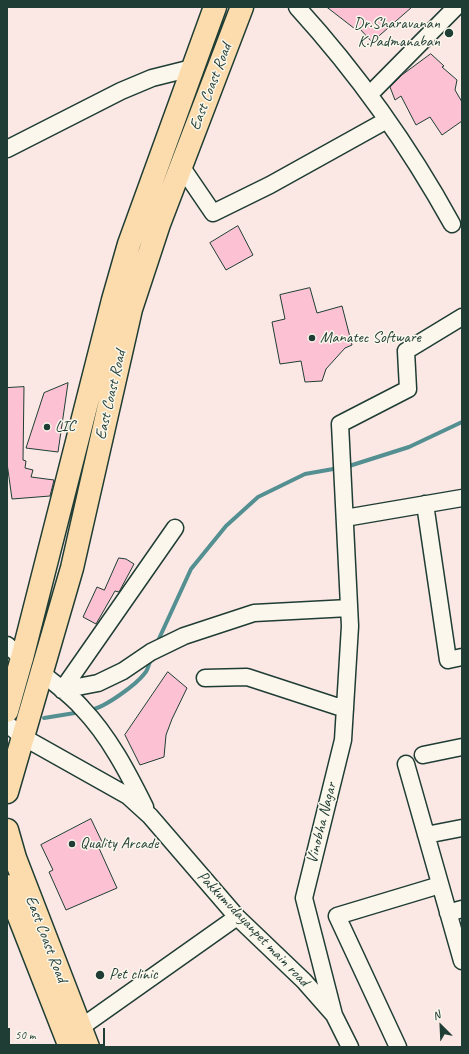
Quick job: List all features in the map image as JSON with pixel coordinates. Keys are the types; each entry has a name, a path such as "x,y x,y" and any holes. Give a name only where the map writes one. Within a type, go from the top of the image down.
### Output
{"highway":[{"name":"East Coast Road","path":"7,711 15,652 129,244 215,7"},
{"name":"East Coast Road","path":"7,792 15,731 42,673 72,568 131,309 181,166 242,7"},
{"name":"East Coast Road","path":"7,830 16,858 84,1037"},
{"name":"East Coast Road","path":"7,886 70,1047"}],"street":[{"path":"297,7 370,94 432,187 452,224"},
{"path":"370,94 456,7"},
{"path":"7,149 121,91 152,78 192,68"},
{"path":"181,166 213,213 270,185 387,120"},
{"name":"Vinobha Nagar","path":"334,1015 304,898 343,740 350,626 340,424 408,389 406,351 462,317"},
{"path":"344,518 462,498"},
{"path":"425,504 448,660 462,656"},
{"path":"62,690 175,528"},
{"path":"62,690 98,683 123,671 152,652 184,636 254,613 349,608"},
{"path":"42,673 85,711 128,772 150,816"},
{"path":"205,678 246,677 345,709"},
{"path":"15,731 128,796 150,816"},
{"path":"423,755 462,747"},
{"path":"406,764 440,885 455,911 462,961"},
{"name":"Pakkumudayanpet main road","path":"150,816 237,917 304,981 334,1015 350,1047"},
{"path":"426,835 462,828"},
{"path":"398,1047 337,916 440,885"},
{"path":"84,1037 237,917"}],"building":[{"path":"327,7 412,7 372,42 359,28 357,30"},
{"path":"431,54 444,66 442,67 457,80 455,90 462,102 462,121 442,135 430,117 416,125 401,96 395,100 390,87 402,75"},
{"path":"238,226 253,255 226,270 210,243"},
{"name":"Manatec Software","path":"310,288 317,313 342,306 352,345 345,348 326,369 322,381 305,382 301,361 280,364 272,322 285,319 280,295"},
{"path":"68,383 58,452 26,448 44,393"},
{"path":"24,387 23,460 26,461 25,468 33,470 31,477 54,480 50,496 12,499 7,463 7,388"},
{"path":"119,558 126,559 134,564 119,592 115,591 96,624 83,617 97,587 104,590"},
{"path":"168,672 187,688 166,735 164,757 140,765 125,735"},
{"path":"91,819 103,844 98,846 117,888 66,910 49,872 53,870 41,845"}],"waterway":[{"path":"346,467 409,447 462,422"},
{"path":"157,643 191,569 226,526 258,497 305,474 339,468"},
{"path":"90,710 111,701 135,684 146,672 151,659"},
{"path":"44,718 81,712"}],"place":[{"name":"Dr.Sharavanan K.Padmanaban","path":"449,33"},
{"name":"Manatec Software","path":"312,338"},
{"name":"LIC","path":"47,427"},
{"name":"Quality Arcade","path":"72,844"},
{"name":"Pet clinic","path":"100,975"}]}
